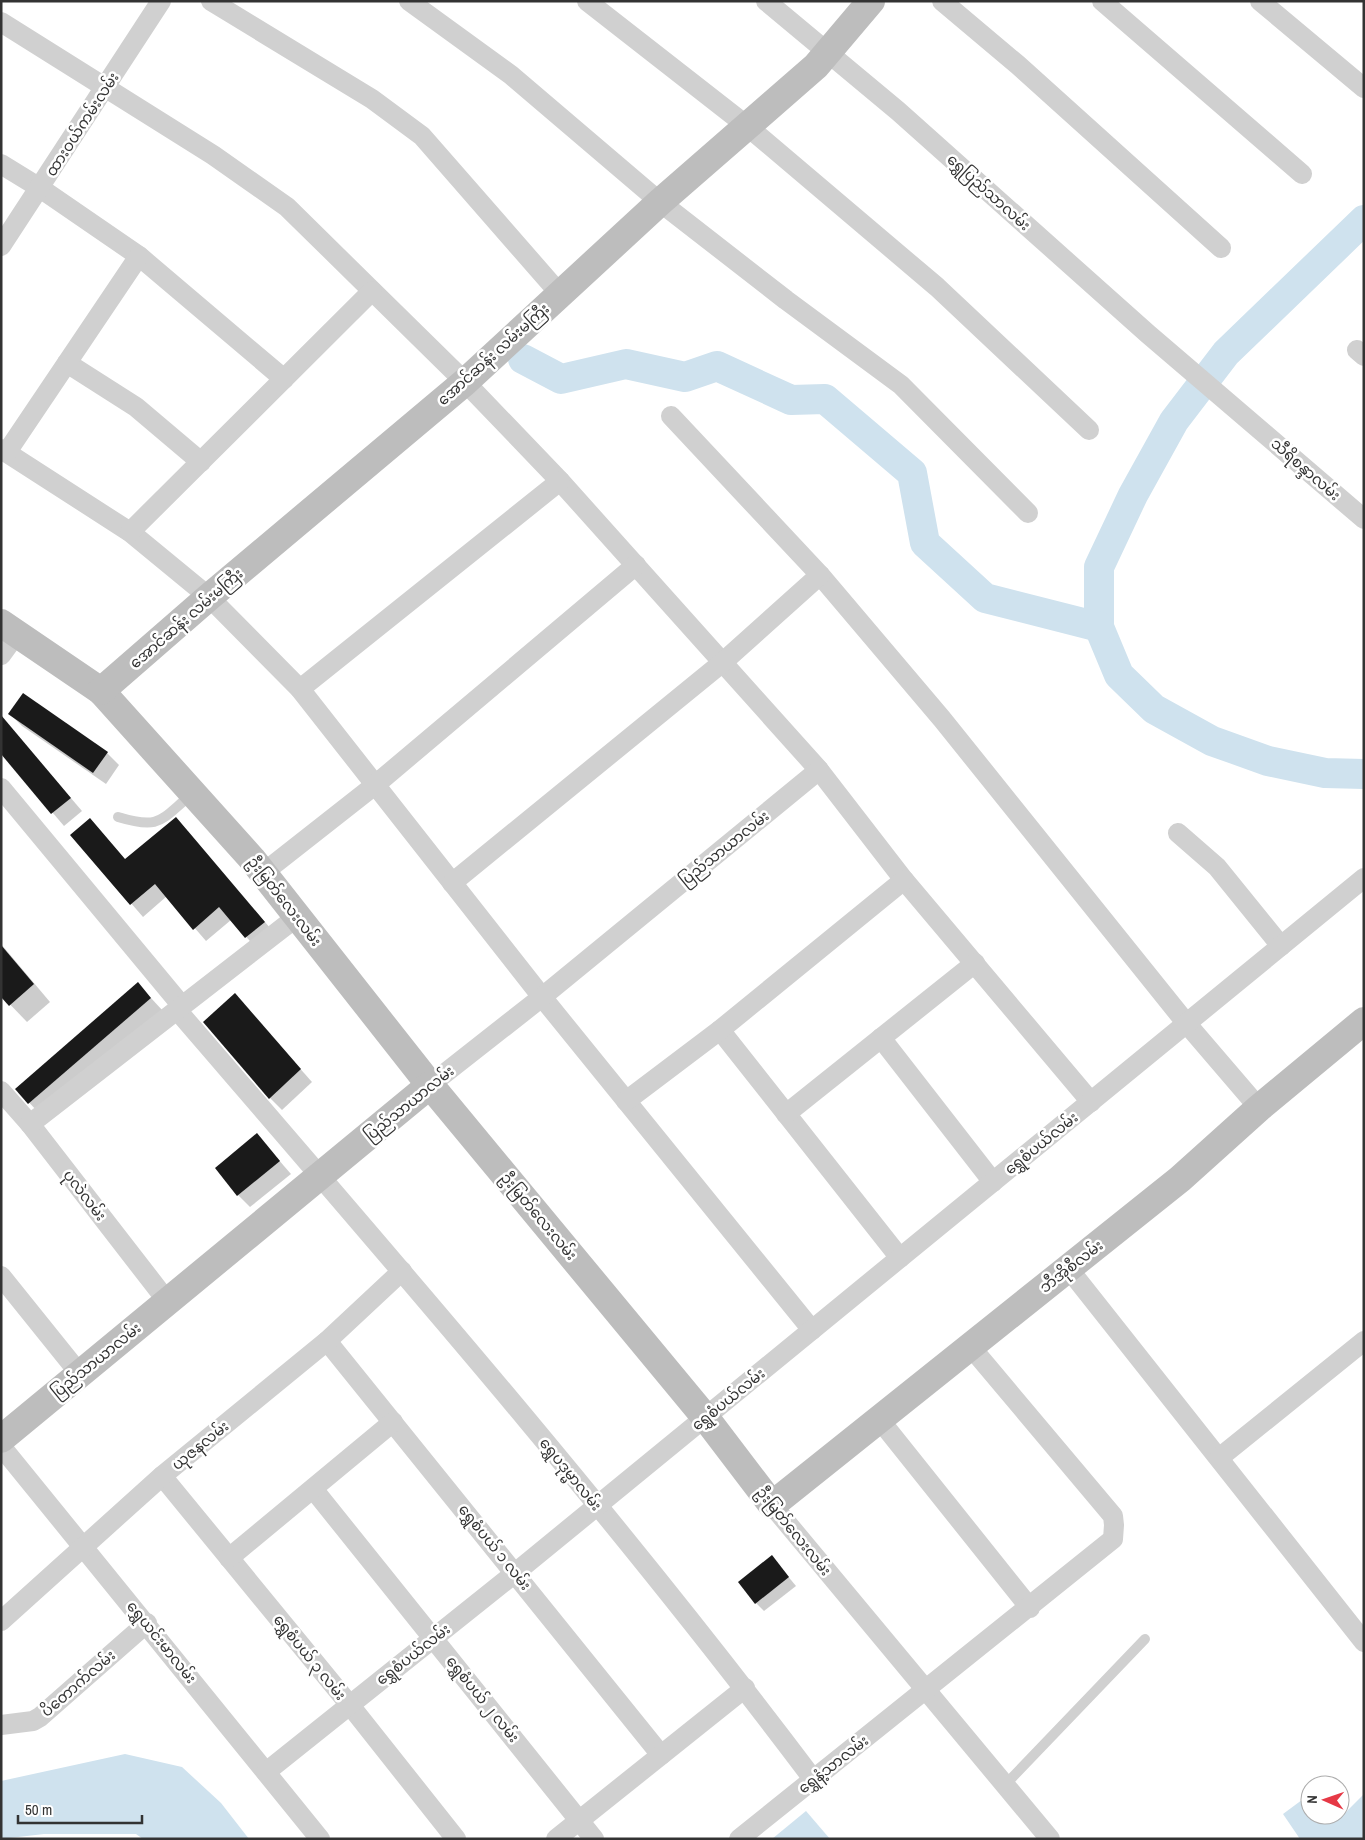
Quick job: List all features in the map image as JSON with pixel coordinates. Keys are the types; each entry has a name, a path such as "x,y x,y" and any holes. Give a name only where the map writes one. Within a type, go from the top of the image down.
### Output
{"main road":[{"name":"အောင်ဆန်း လမ်းမကြီး","path":"101,691 209,597 465,382 660,202 816,66 871,1"},
{"name":"ဦးမြတ်လေးလမ်း","path":"9,628 101,691 263,873 430,1085 705,1417 772,1505"},
{"name":"ဘီအိုစီလမ်း","path":"772,1505 1180,1180 1259,1108 1364,1021"},
{"name":"ပြည်သာယာလမ်း","path":"1,1439 430,1085"}],"street":[{"name":"ထားဝယ်ကမ်းလမ်း","path":"1,246 106,88 161,1"},
{"path":"211,1 372,100 422,136 560,294"},
{"path":"409,1 511,75 660,202 901,385 1028,513"},
{"path":"586,1 747,126 937,287 1089,430"},
{"name":"ရွှေပြည်သာလမ်း","path":"766,1 828,52 1248,420"},
{"path":"942,1 1018,64 1221,248"},
{"path":"1102,1 1302,174"},
{"path":"1260,1 1364,88"},
{"path":"1,22 213,155 287,208 465,382 560,481 819,770 904,880 1091,1102"},
{"path":"1,164 40,188 140,256 284,379"},
{"path":"140,256 4,451 130,532 209,597 300,689 542,997 812,1330"},
{"path":"130,532 372,291"},
{"path":"67,363 136,407 201,462"},
{"path":"671,416 820,575 942,719 1187,1024 1259,1108"},
{"name":"သီရိစန္ဒာလမ်း","path":"1248,420 1364,519"},
{"path":"300,689 560,481"},
{"path":"263,873 375,785 636,565"},
{"path":"452,883 724,662 820,575"},
{"path":"1,656 9,628"},
{"name":"ပြည်သာယာလမ်း","path":"430,1085 542,997 819,770"},
{"name":"ရွှေပဒုမ္မာလမ်း","path":"1,788 320,1176 480,1362 745,1688 813,1779"},
{"path":"1178,833 1217,867 1280,946"},
{"name":"ရွှေစံပယ်လမ်း","path":"266,1772 515,1572 1364,878"},
{"path":"626,1101 720,1030 904,880"},
{"path":"30,1124 298,916"},
{"path":"786,1114 975,963"},
{"path":"720,1030 900,1258"},
{"path":"881,1038 993,1182"},
{"name":"ပုလဲလမ်း","path":"1,1091 30,1124 167,1301"},
{"path":"1068,1268 1364,1642"},
{"name":"ယုဇနလမ်း","path":"1,1621 84,1549 162,1476 326,1341 402,1271"},
{"path":"1,1276 79,1373"},
{"name":"ရွှေစံပယ် ၁ လမ်း","path":"326,1341 515,1572 661,1755"},
{"path":"1219,1458 1364,1341"},
{"name":"ရွှေနံ့သာလမ်း","path":"739,1839 927,1691 1113,1539 1114,1525 1112,1516 970,1346"},
{"path":"880,1419 1030,1608"},
{"path":"229,1558 314,1490 393,1422"},
{"name":"ရွှေယင်းမာလမ်း","path":"1,1446 84,1549 147,1622 320,1839"},
{"name":"ရွှေစံပယ် ၃ လမ်း","path":"162,1476 349,1704 456,1839"},
{"name":"ရွှေစံပယ် ၂ လမ်း","path":"314,1490 434,1637 594,1839"},
{"name":"ဦးမြတ်လေးလမ်း","path":"772,1505 1050,1839"},
{"name":"ပိတောက်လမ်း","path":"1,1725 33,1721 40,1717 147,1622"},
{"path":"556,1839 745,1688"}],"lane":[{"path":"118,817 141,824 152,824 193,794"},
{"path":"1005,1785 1145,1639"}],"water":[{"path":"125,1754 182,1767 221,1803 249,1839 143,1839 136,1834 44,1834 1,1839 1,1781"},
{"path":"1364,1794 1364,1839 1300,1839 1283,1814 1300,1801 1300,1825 1350,1825 1350,1808"},
{"path":"806,1811 830,1839 772,1839"}],"building":[{"path":"23,693 108,752 93,773 8,714"},
{"path":"1,715 71,798 51,814 1,754"},
{"path":"176,817 265,922 245,938 219,907 193,930 155,884 130,905 70,835 90,818 125,859"},
{"path":"1,945 34,984 9,1006 1,997"},
{"path":"138,982 151,998 28,1104 15,1089"},
{"path":"235,993 301,1069 269,1099 203,1022"},
{"path":"257,1133 280,1161 237,1196 215,1168"},
{"path":"772,1555 789,1577 755,1604 738,1582"}],"waterway":[{"path":"1364,220 1226,353 1174,421 1133,495 1099,567 1099,627 1119,675 1154,709 1212,741 1268,761 1325,773 1364,774"},
{"path":"523,359 561,379 626,364 685,377 717,366 791,400 825,399 912,473 925,543 985,598 1099,627"}]}
